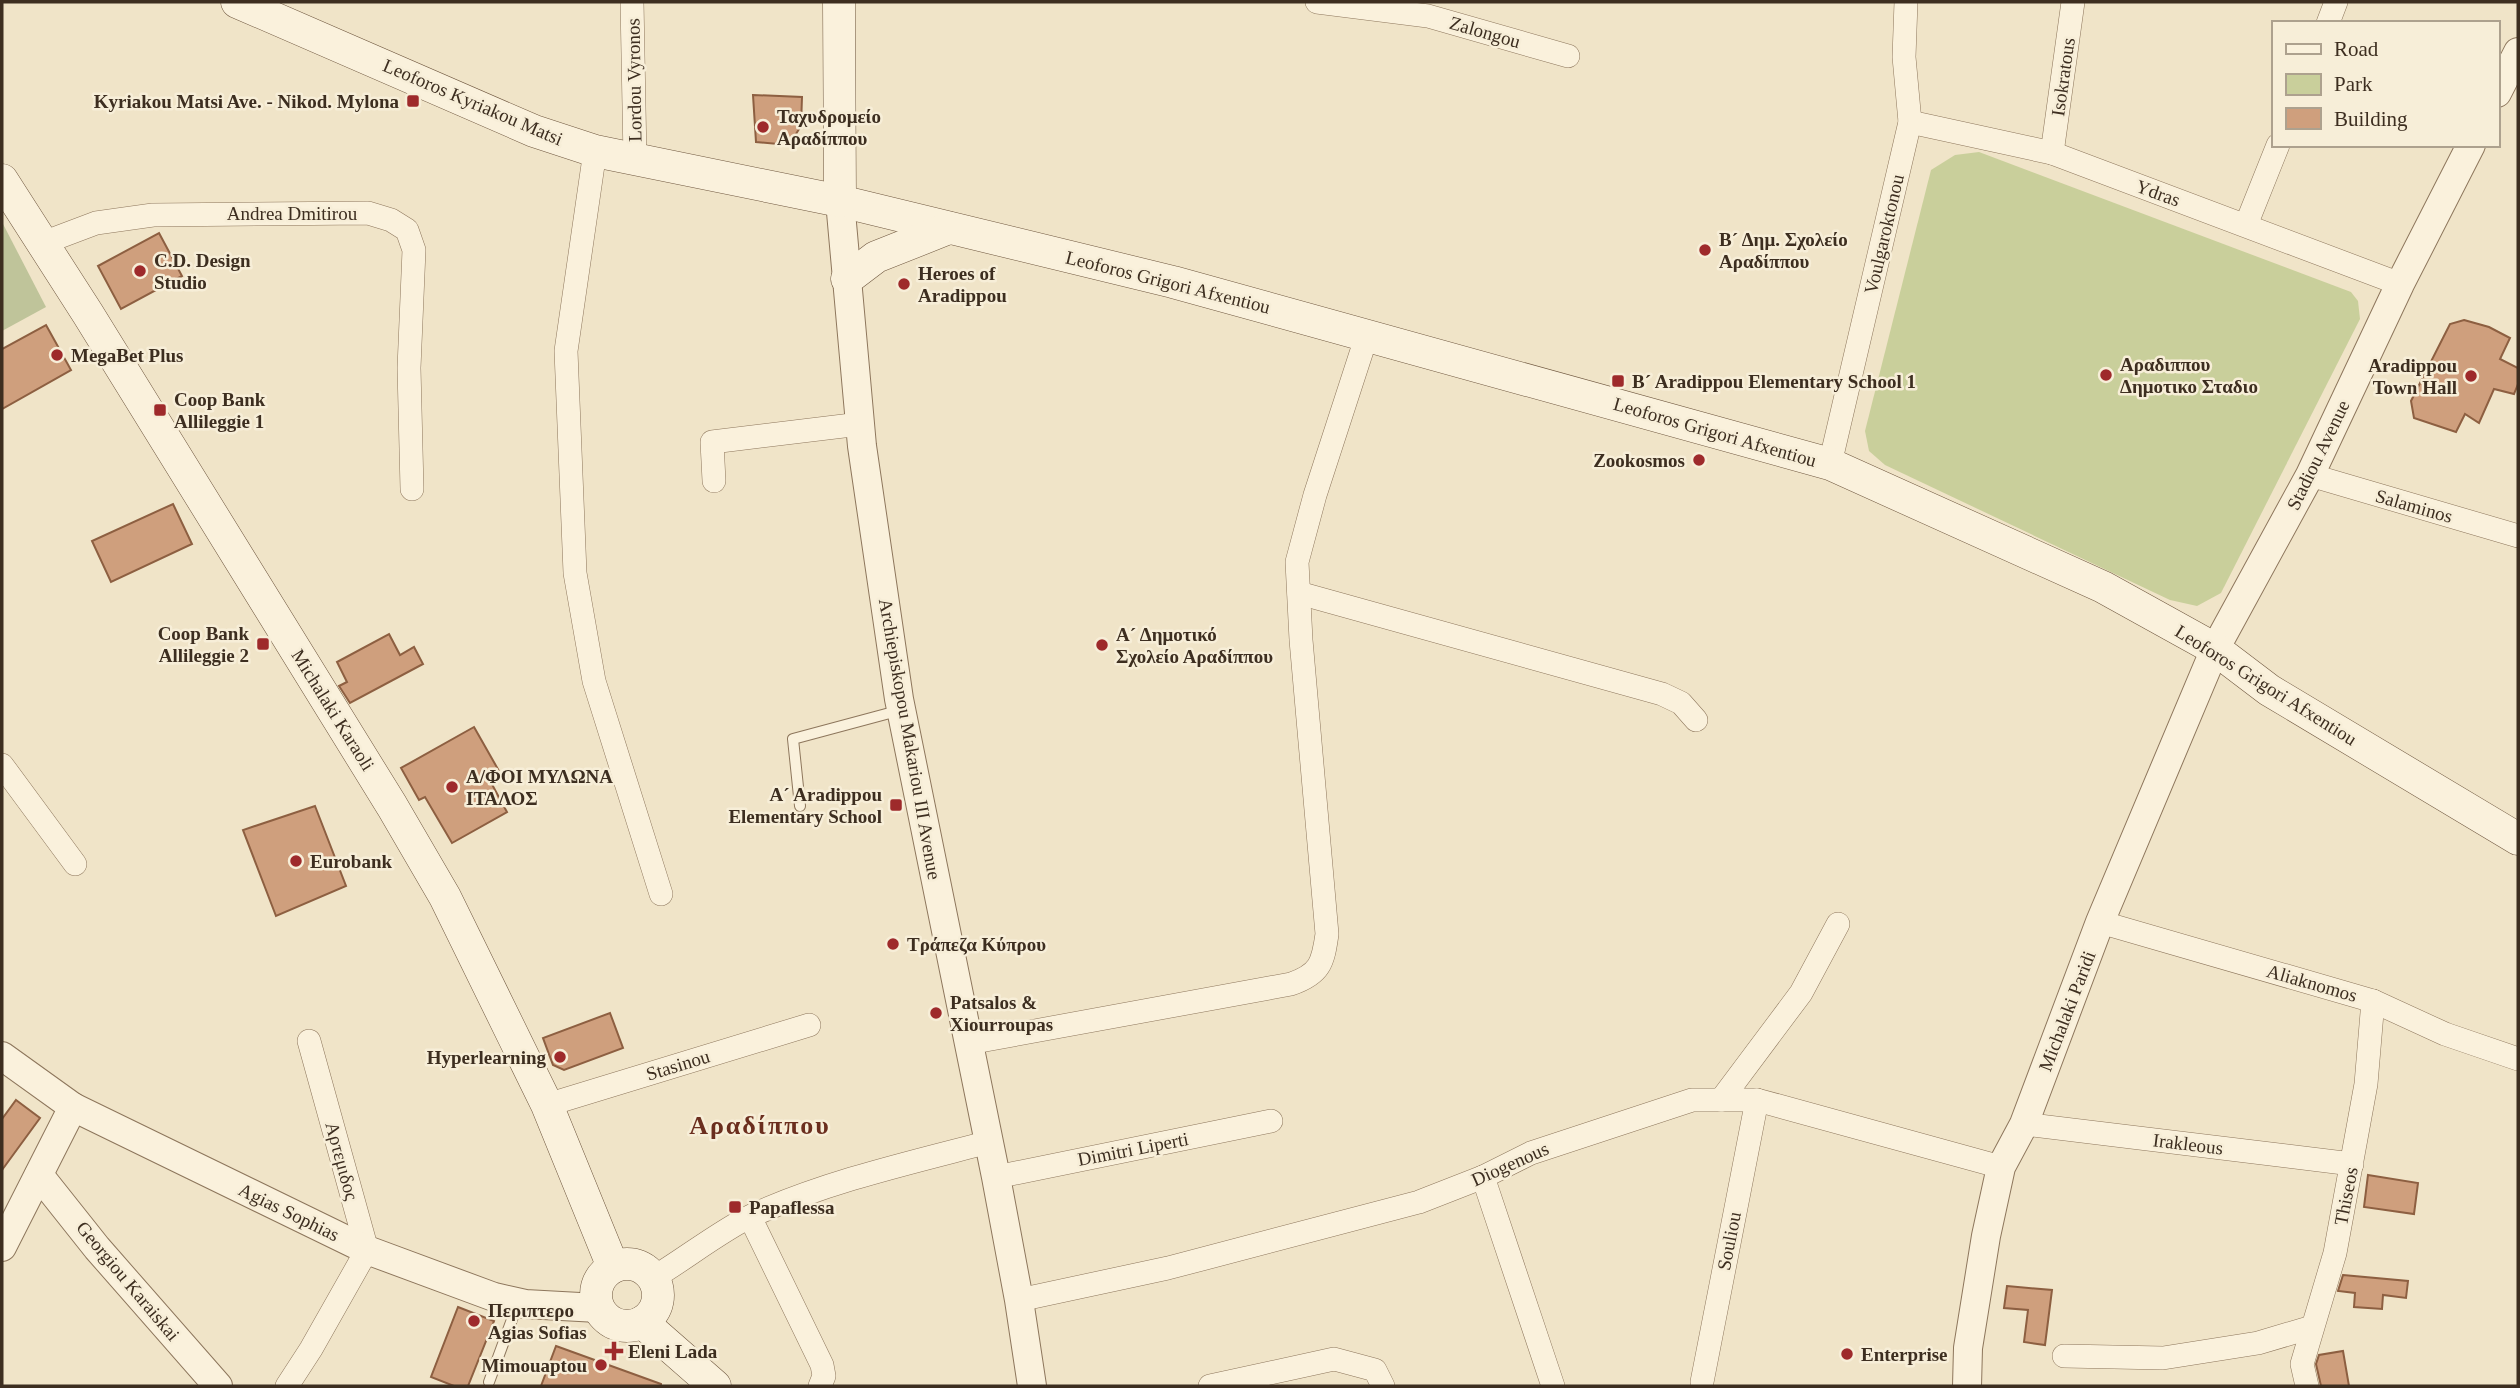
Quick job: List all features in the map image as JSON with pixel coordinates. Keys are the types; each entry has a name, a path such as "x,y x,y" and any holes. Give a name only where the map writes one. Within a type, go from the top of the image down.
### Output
{"main road":[{"name":"Leoforos Kyriakou Matsi","path":"237,2 534,131 595,150 840,201"},
{"name":"Archiepiskopou Makariou III Avenue","path":"839,2 840,201"},
{"name":"Michalaki Karaoli","path":"2,180 446,897 547,1105 613,1267"},
{"name":"Leoforos Grigori Afxentiou","path":"840,201 1173,282 1830,464 2103,587 2215,649 2269,690 2518,839"},
{"path":"847,279 876,257 949,228"},
{"path":"622,1264 640,1266 653,1278 658,1298 650,1316 633,1326 612,1323 598,1308 595,1289 605,1272 613,1267 622,1264"},
{"path":"642,1322 715,1386"}],"street":[{"name":"Lordou Vyronos","path":"632,2 635,159"},
{"name":"Zalongou","path":"1317,2 1431,9 1568,57"},
{"name":"Voulgaroktonou","path":"1830,464 1910,122 1904,57 1906,2"},
{"name":"Isokratous","path":"2052,153 2073,2"},
{"path":"2329,21 2336,2"},
{"path":"2499,89 2518,52"},
{"name":"Ydras","path":"1910,122 2052,153 2400,284"},
{"path":"2246,225 2277,147"},
{"name":"Stadiou Avenue","path":"2215,649 2310,475 2400,284 2470,147"},
{"path":"595,150 566,351 575,573 594,681 662,894"},
{"name":"Archiepiskopou Makariou III Avenue","path":"840,201 860,424 901,710 996,1177 1032,1386"},
{"name":"Andrea Dmitirou","path":"43,243 76,228 96,223 188,213 368,213 407,230 414,250 409,368 412,489"},
{"path":"969,1043 1291,984 1308,978 1319,967 1324,956 1327,934 1302,662 1297,562 1315,495 1367,335"},
{"path":"714,481 712,442 860,424"},
{"name":"Salaminos","path":"2310,475 2518,536"},
{"path":"1298,593 1662,694 1681,703 1696,720"},
{"name":"Michalaki Paridi","path":"1967,1386 1970,1336 1986,1236 2001,1167 2024,1124 2100,922 2215,649"},
{"path":"2,765 75,864"},
{"name":"Aliaknomos","path":"2100,922 2374,1001 2445,1034 2518,1059"},
{"path":"1721,1100 1801,993 1838,924"},
{"name":"Thiseos","path":"2306,1386 2302,1364 2335,1253 2366,1084 2374,1001"},
{"name":"Stasinou","path":"547,1105 809,1025"},
{"name":"Αρτεμιδος","path":"309,1041 367,1250"},
{"name":"Agias Sophias","path":"2,1055 73,1107 367,1250 494,1297 518,1303 598,1308"},
{"name":"Diogenous","path":"1019,1300 1168,1268 1419,1202 1483,1177 1531,1153 1692,1100 1757,1100 2001,1167"},
{"name":"Souliou","path":"1702,1382 1757,1100"},
{"path":"2,1247 73,1107"},
{"name":"Dimitri Liperti","path":"996,1177 1271,1121"},
{"name":"Irakleous","path":"2024,1124 2352,1164"},
{"path":"653,1278 750,1217 838,1182 989,1142"},
{"name":"Georgiou Karaiskai","path":"39,1175 97,1248 218,1386"},
{"path":"1483,1177 1553,1386"},
{"path":"750,1217 822,1365 824,1376 820,1386"},
{"path":"287,1386 367,1250"},
{"path":"2064,1356 2163,1358 2258,1343 2312,1327"},
{"path":"1210,1386 1334,1359 1375,1370 1382,1386"}],"lane":[{"path":"800,806 793,739 901,710"},
{"path":"489,1382 518,1303"}],"green space":[{"name":"Αραδιππου Δημοτικο Σταδιο","path":"1979,152 2351,292 2358,301 2360,319 2221,593 2197,606 2170,600 1885,465 1869,451 1865,431 1931,170 1955,155"},
{"path":"2,222 46,307 2,331"}],"building":[{"path":"753,95 802,97 801,126 789,145 756,142"},
{"name":"C.D. Design Studio","path":"159,233 182,276 121,309 98,266"},
{"name":"Aradippou Town Hall","path":"2464,320 2489,327 2510,338 2500,359 2518,368 2518,384 2514,394 2494,389 2479,423 2465,414 2456,432 2414,418 2411,401 2450,324"},
{"path":"46,325 71,370 2,409 2,349"},
{"path":"173,504 192,544 111,582 92,541"},
{"path":"389,634 400,655 414,647 423,664 350,703 339,686 347,682 337,662"},
{"name":"Α/ΦΟΙ ΜΥΛΩΝΑ ΙΤΑΛΟΣ","path":"474,727 499,771 488,777 507,812 452,843 425,797 419,800 401,768"},
{"name":"Eurobank","path":"315,806 346,886 276,916 243,830"},
{"path":"610,1013 623,1048 564,1070 553,1065 543,1038"},
{"path":"16,1100 40,1118 2,1170 2,1119"},
{"path":"2368,1175 2418,1183 2414,1214 2364,1207"},
{"path":"2343,1275 2408,1281 2406,1298 2383,1295 2382,1309 2354,1307 2355,1293 2338,1291"},
{"path":"2007,1286 2052,1290 2045,1345 2024,1342 2028,1310 2004,1308"},
{"path":"458,1307 494,1321 468,1386 454,1386 431,1377"},
{"path":"556,1346 661,1384 661,1386 541,1386"},
{"path":"2343,1351 2349,1386 2321,1386 2316,1364 2319,1355"}],"place":[{"name":"Kyriakou Matsi Ave. - Nikod. Mylona","path":"413,101"},
{"name":"Ταχυδρομείο Αραδίππου","path":"763,127"},
{"name":"Β´ Δημ. Σχολείο Αραδίππου","path":"1705,250"},
{"name":"C.D. Design Studio","path":"140,271"},
{"name":"Heroes of Aradippou","path":"904,284"},
{"name":"MegaBet Plus","path":"57,355"},
{"name":"Αραδιππου Δημοτικο Σταδιο","path":"2106,375"},
{"name":"Aradippou Town Hall","path":"2471,376"},
{"name":"B´ Aradippou Elementary School 1","path":"1618,381"},
{"name":"Coop Bank Allileggie 1","path":"160,410"},
{"name":"Zookosmos","path":"1699,460"},
{"name":"Coop Bank Allileggie 2","path":"263,644"},
{"name":"Α´ Δημοτικό Σχολείο Αραδίππου","path":"1102,645"},
{"name":"Α/ΦΟΙ ΜΥΛΩΝΑ ΙΤΑΛΟΣ","path":"452,787"},
{"name":"A´ Aradippou Elementary School","path":"896,805"},
{"name":"Eurobank","path":"296,861"},
{"name":"Τράπεζα Κύπρου","path":"893,944"},
{"name":"Patsalos & Xiourroupas","path":"936,1013"},
{"name":"Hyperlearning","path":"560,1057"},
{"name":"Papaflessa","path":"735,1207"},
{"name":"Περιπτερο Agias Sofias","path":"474,1321"},
{"name":"Eleni Lada","path":"614,1351"},
{"name":"Enterprise","path":"1847,1354"},
{"name":"Mimouaptou","path":"601,1365"}],"district":[{"name":"Αραδίππου","path":"760,1125"}]}
